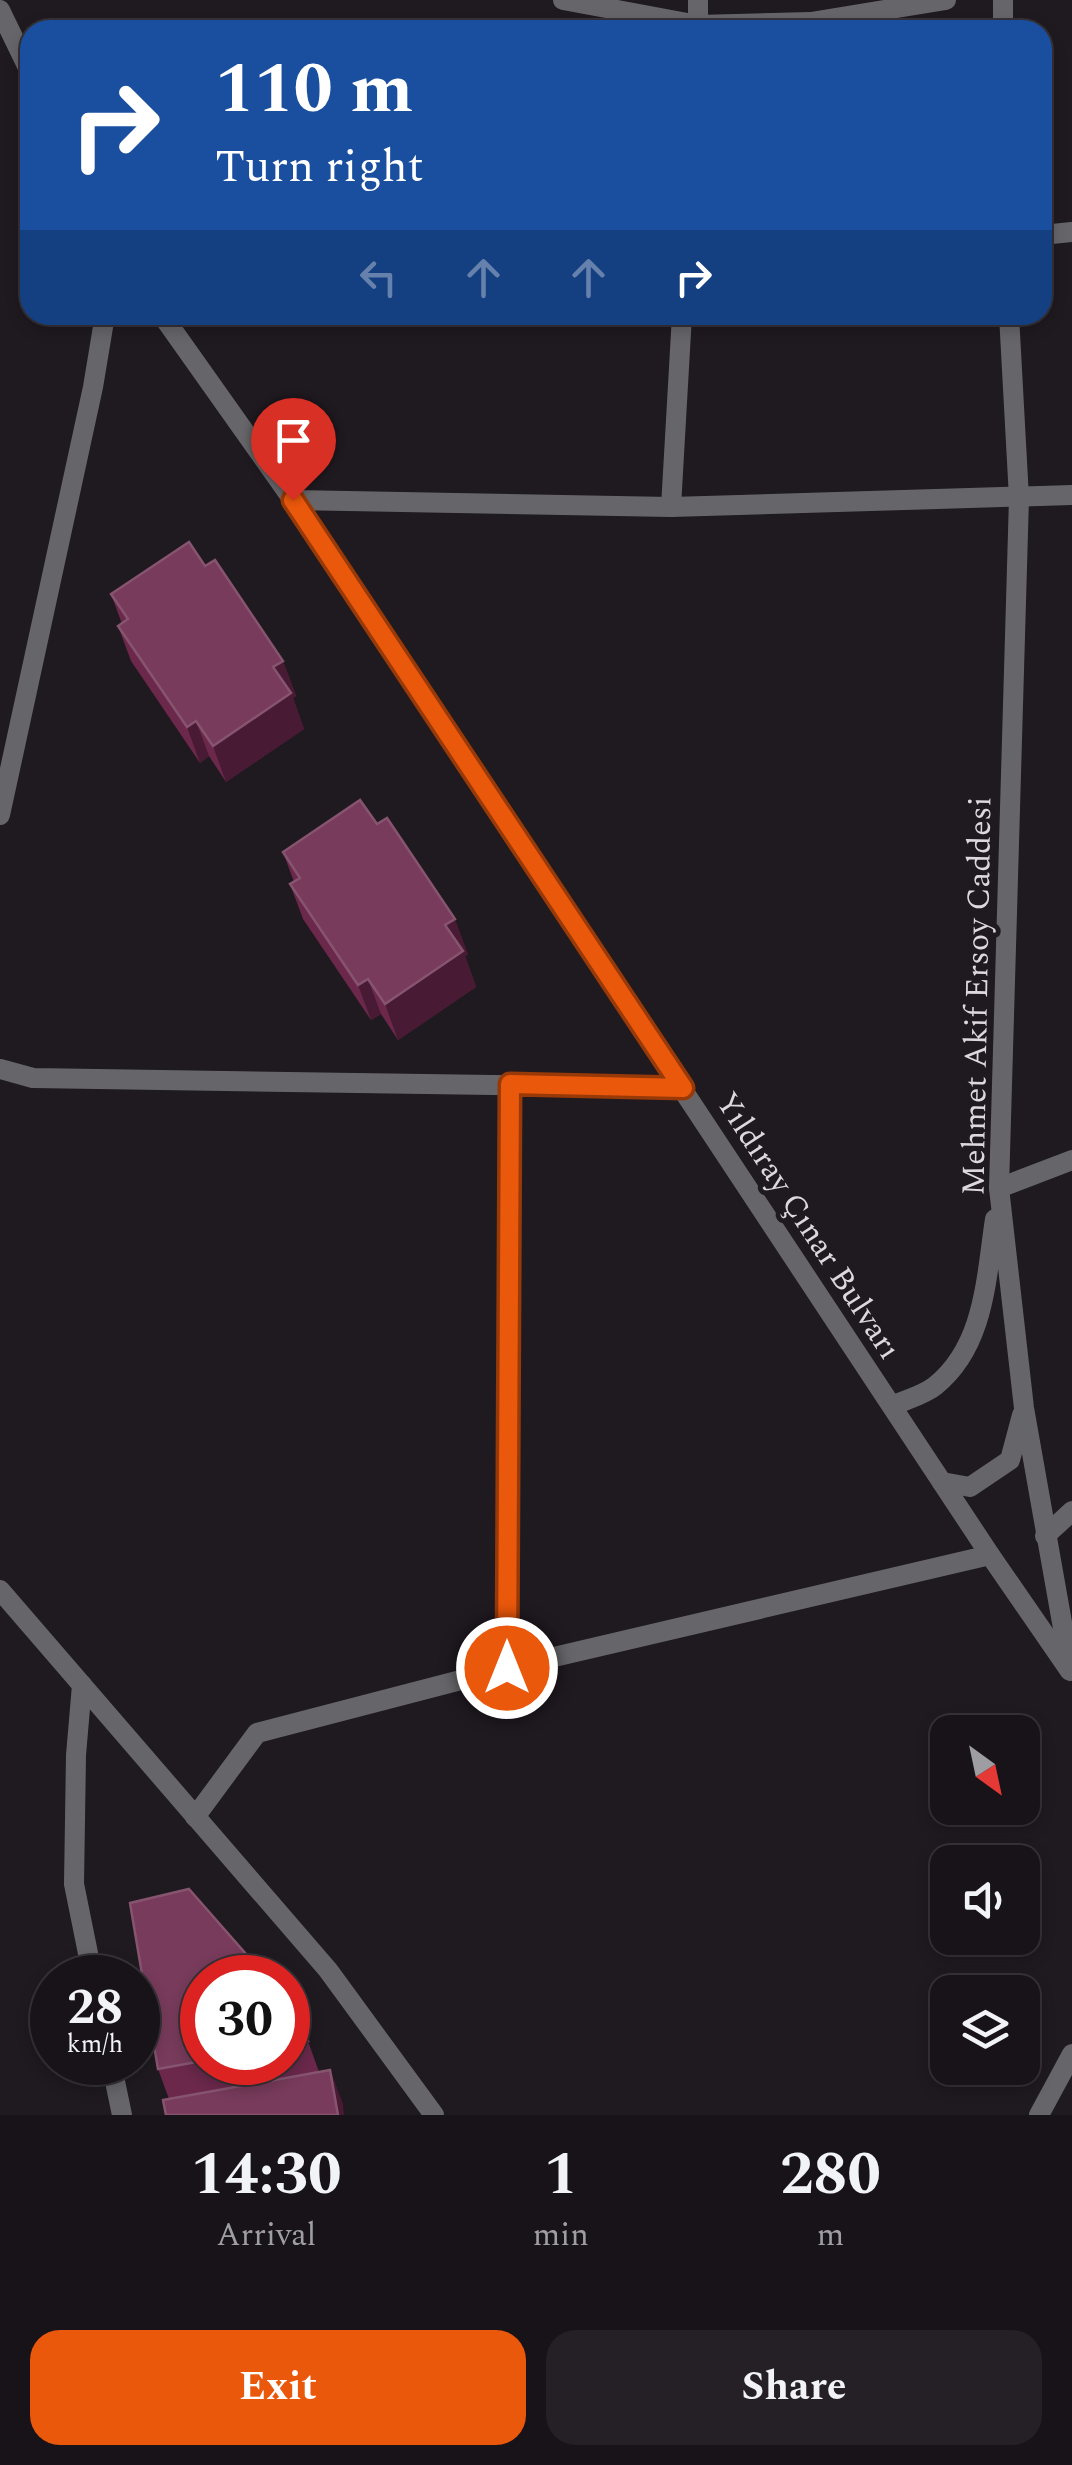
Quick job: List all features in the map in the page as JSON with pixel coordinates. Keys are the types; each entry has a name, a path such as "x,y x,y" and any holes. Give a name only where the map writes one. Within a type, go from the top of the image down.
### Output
{"street":[{"path":"563,0 659,20"},
{"path":"823,20 946,0"},
{"path":"0,10 20,51"},
{"path":"0,814 94,387 103,325"},
{"name":"Yıldıray Çınar Bulvarı","path":"169,325 293,500 1071,1672"},
{"path":"672,507 681,325"},
{"name":"Mehmet Akif Ersoy Caddesi","path":"1010,325 1018,498 1000,1188 1024,1408 1071,1672"},
{"path":"293,500 672,507 1072,495"},
{"path":"0,1068 34,1078 683,1088"},
{"path":"507,1668 510,1084"},
{"path":"892,1406 933,1388 965,1354 982,1308 1000,1188 1072,1160"},
{"path":"942,1482 970,1487 1010,1460 1024,1408"},
{"path":"1045,1536 1072,1511"},
{"path":"195,1817 257,1732 507,1668 990,1555"},
{"path":"0,1590 328,1970 434,2115"},
{"path":"82,1686 76,1755 74,1884 88,1955"},
{"path":"1039,2115 1072,2054"},
{"path":"116,2085 122,2115"}],"building":[{"path":"189,542 205,566 215,560 283,661 273,667 291,693 213,746 196,721 187,727 118,626 128,619 111,594"},
{"path":"360,800 377,824 387,818 455,919 445,925 463,951 385,1004 368,979 358,985 290,884 300,878 283,852"},
{"path":"189,1889 247,1955 180,1955 180,2065 160,2069 160,1955 139,1955 130,1903"},
{"path":"330,2070 338,2115 166,2115 163,2100 246,2085 310,2085 310,2074"}],"route":[{"path":"293,500 683,1088 510,1084 507,1668"}]}
